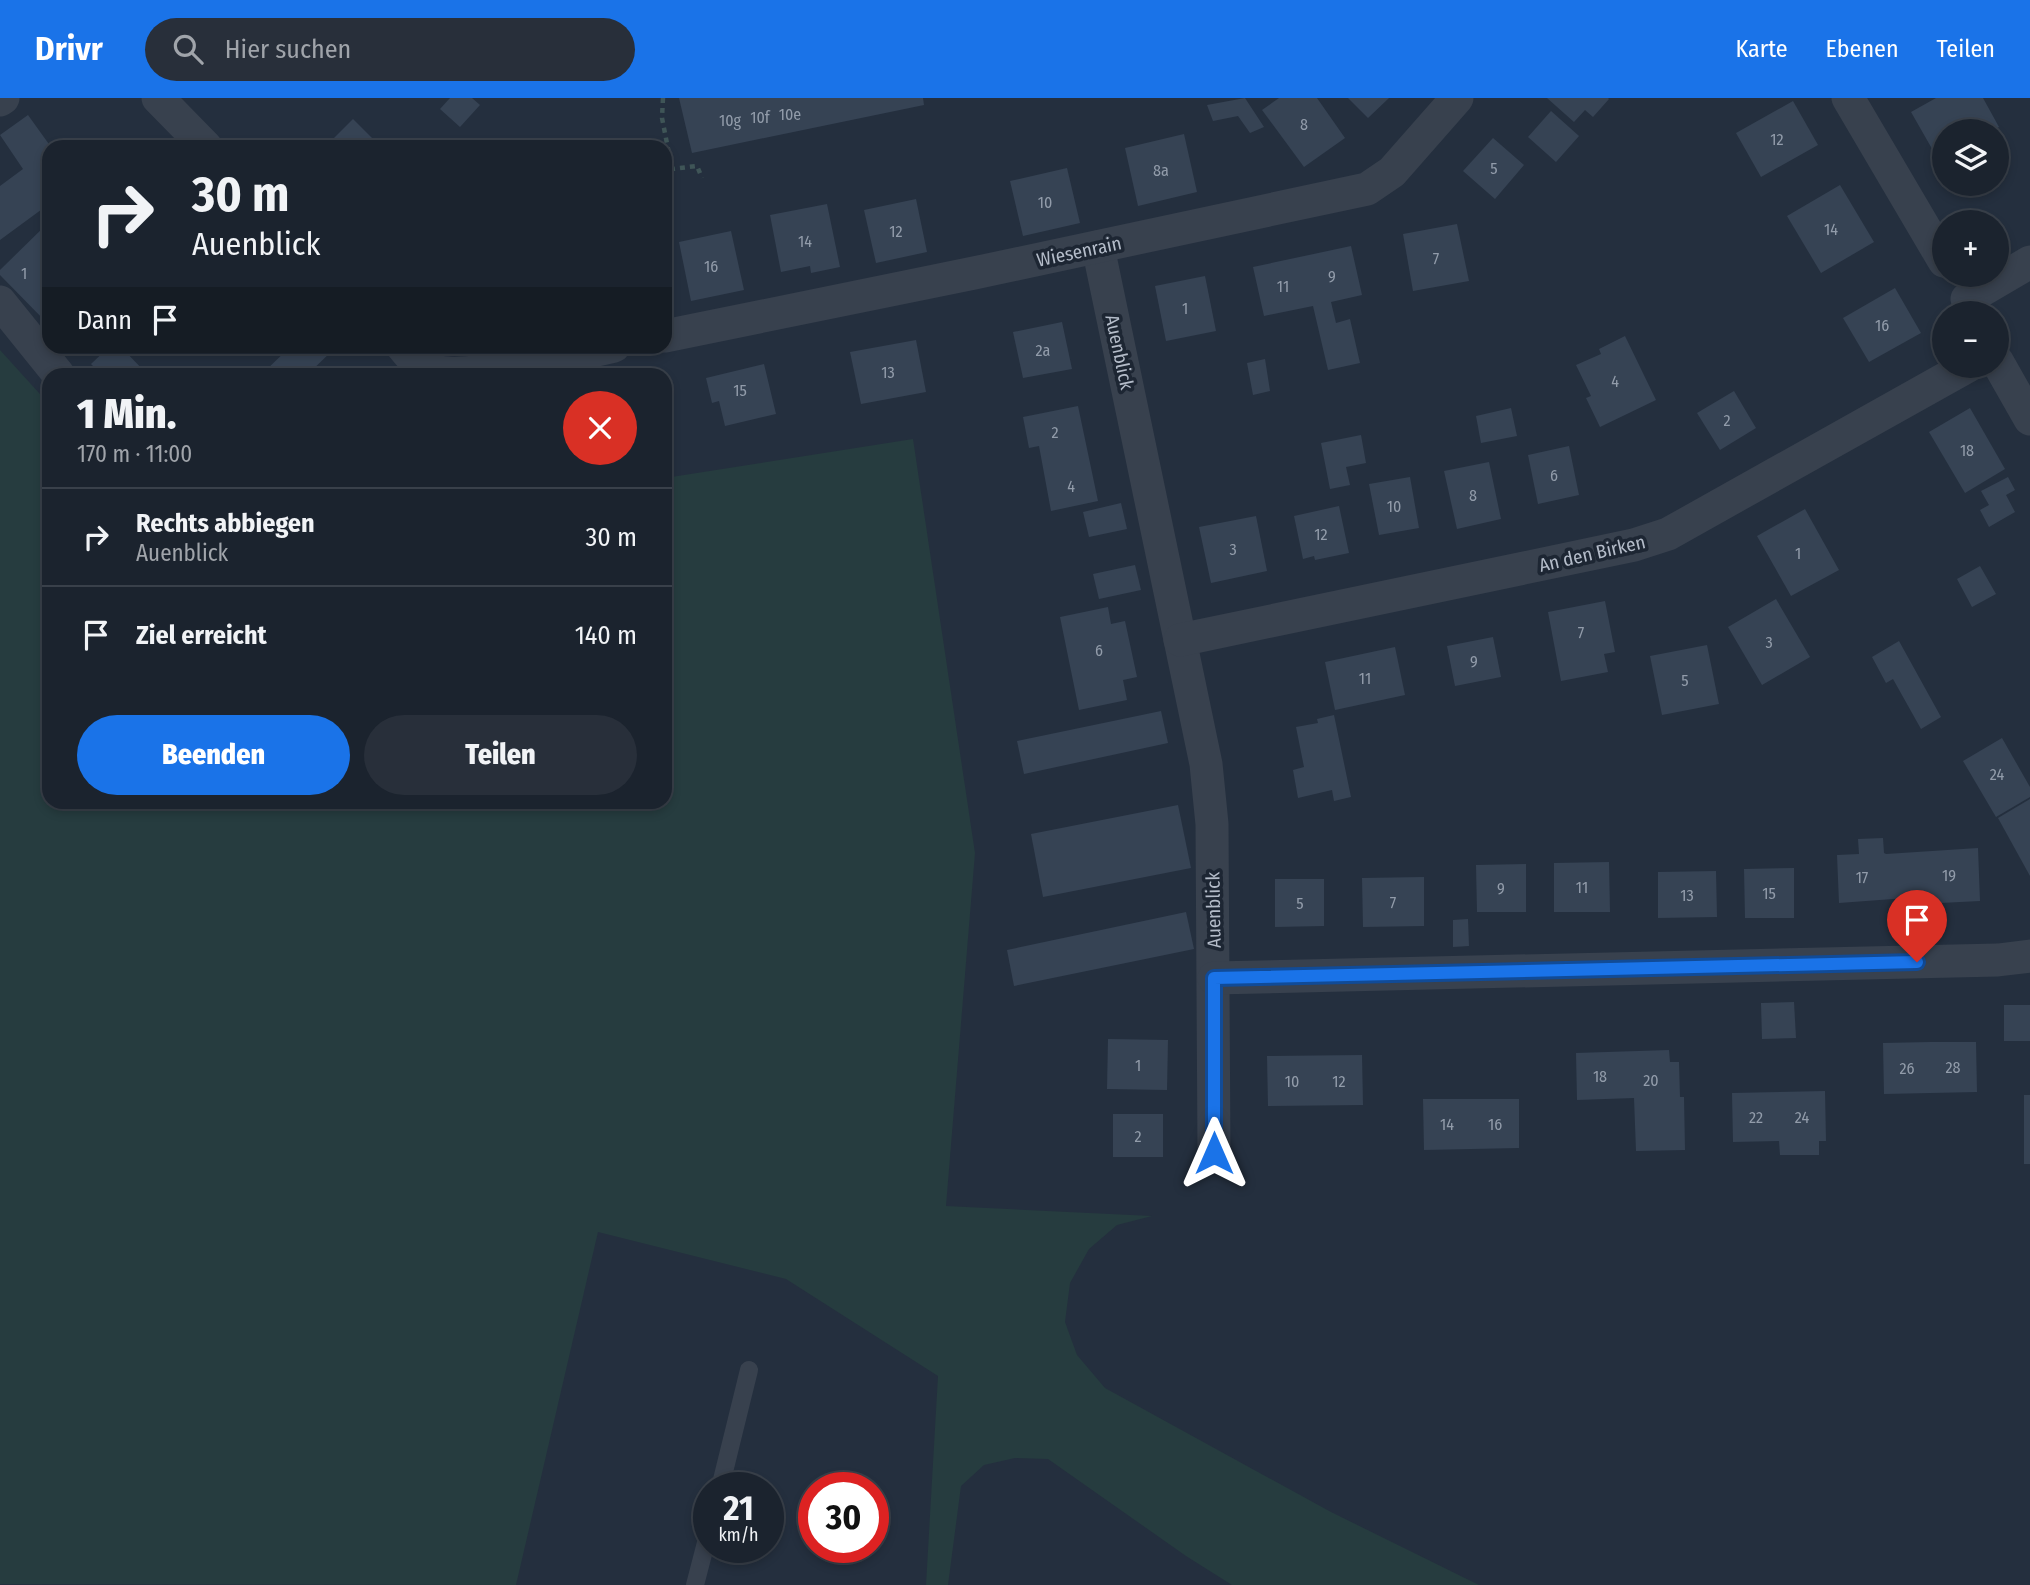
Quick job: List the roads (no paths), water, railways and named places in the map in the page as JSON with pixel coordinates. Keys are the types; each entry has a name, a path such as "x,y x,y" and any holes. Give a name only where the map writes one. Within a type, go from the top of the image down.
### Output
{"street":[{"path":"158,98 199,140"},
{"name":"Wiesenrain","path":"672,335 1367,189 1392,172 1457,98"},
{"path":"1848,98 1932,241"},
{"name":"Auenblick","path":"1098,247 1207,776 1212,824 1214,1153"},
{"path":"1964,296 2030,262"},
{"path":"0,302 53,368"},
{"path":"506,368 575,354"},
{"path":"416,363 434,368"},
{"name":"An den Birken","path":"1180,640 1634,545 1668,534 1947,378"},
{"path":"2006,378 2030,419"},
{"path":"1214,978 1998,960 2030,956"}],"lane":[{"path":"724,1472 749,1370"},
{"path":"695,1585 701,1563"}]}
